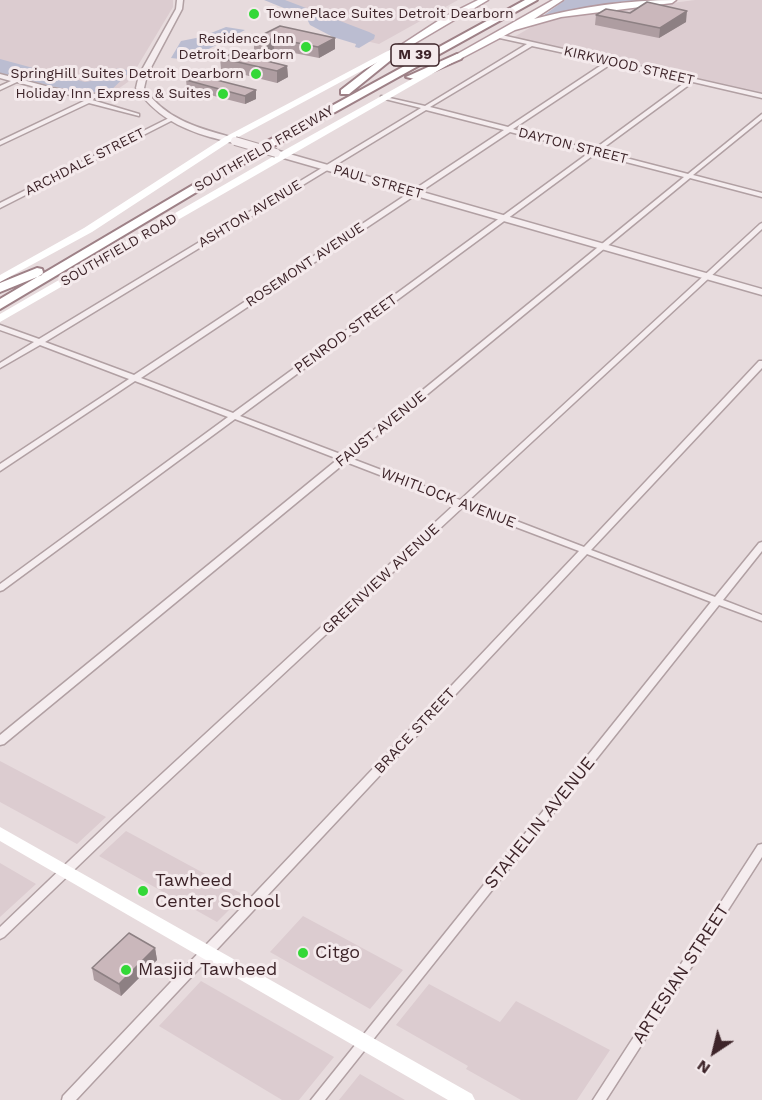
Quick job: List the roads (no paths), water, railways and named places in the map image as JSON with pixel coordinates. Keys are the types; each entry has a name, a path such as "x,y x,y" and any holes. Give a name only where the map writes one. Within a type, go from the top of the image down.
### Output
{"highway":[{"name":"SOUTHFIELD FREEWAY","path":"0,293 345,92 517,0"},
{"name":"SOUTHFIELD FREEWAY","path":"0,306 268,145 532,0"},
{"path":"345,92 402,47"},
{"path":"338,107 458,57"},
{"path":"0,288 36,272"}],"main road":[{"path":"0,279 88,230 232,140 402,47 475,0"},
{"path":"447,19 484,0"},
{"path":"458,57 559,0"},
{"path":"513,28 560,15 672,0"},
{"name":"SOUTHFIELD ROAD","path":"0,319 280,154 458,57"},
{"path":"0,833 465,1100"}],"street":[{"path":"0,143 90,99 144,95 140,88 143,75 179,9 180,0"},
{"name":"KIRKWOOD STREET","path":"497,36 762,96"},
{"name":"ASHTON AVENUE","path":"0,366 531,44"},
{"name":"ROSEMONT AVENUE","path":"0,468 610,62"},
{"path":"0,76 90,99 137,115"},
{"path":"0,88 17,80"},
{"name":"PENROD STREET","path":"0,588 692,80"},
{"name":"PAUL STREET","path":"144,95 154,107 171,119 232,140 762,292"},
{"name":"DAYTON STREET","path":"384,98 762,195"},
{"name":"FAUST AVENUE","path":"0,741 762,116"},
{"name":"ARCHDALE STREET","path":"0,206 171,119"},
{"name":"GREENVIEW AVENUE","path":"0,934 65,871 762,225"},
{"name":"WHITLOCK AVENUE","path":"0,327 762,618"},
{"name":"BRACE STREET","path":"68,1100 762,363"},
{"name":"STAHELIN AVENUE","path":"316,1100 762,545"},
{"name":"ARTESIAN STREET","path":"599,1100 762,848"}],"place":[{"name":"TownePlace Suites Detroit Dearborn","path":"254,14"},
{"name":"Residence Inn Detroit Dearborn","path":"306,47"},
{"name":"SpringHill Suites Detroit Dearborn","path":"256,74"},
{"name":"Holiday Inn Express & Suites","path":"223,94"},
{"name":"Tawheed Center School","path":"143,891"},
{"name":"Citgo","path":"303,953"},
{"name":"Masjid Tawheed","path":"126,970"}]}
